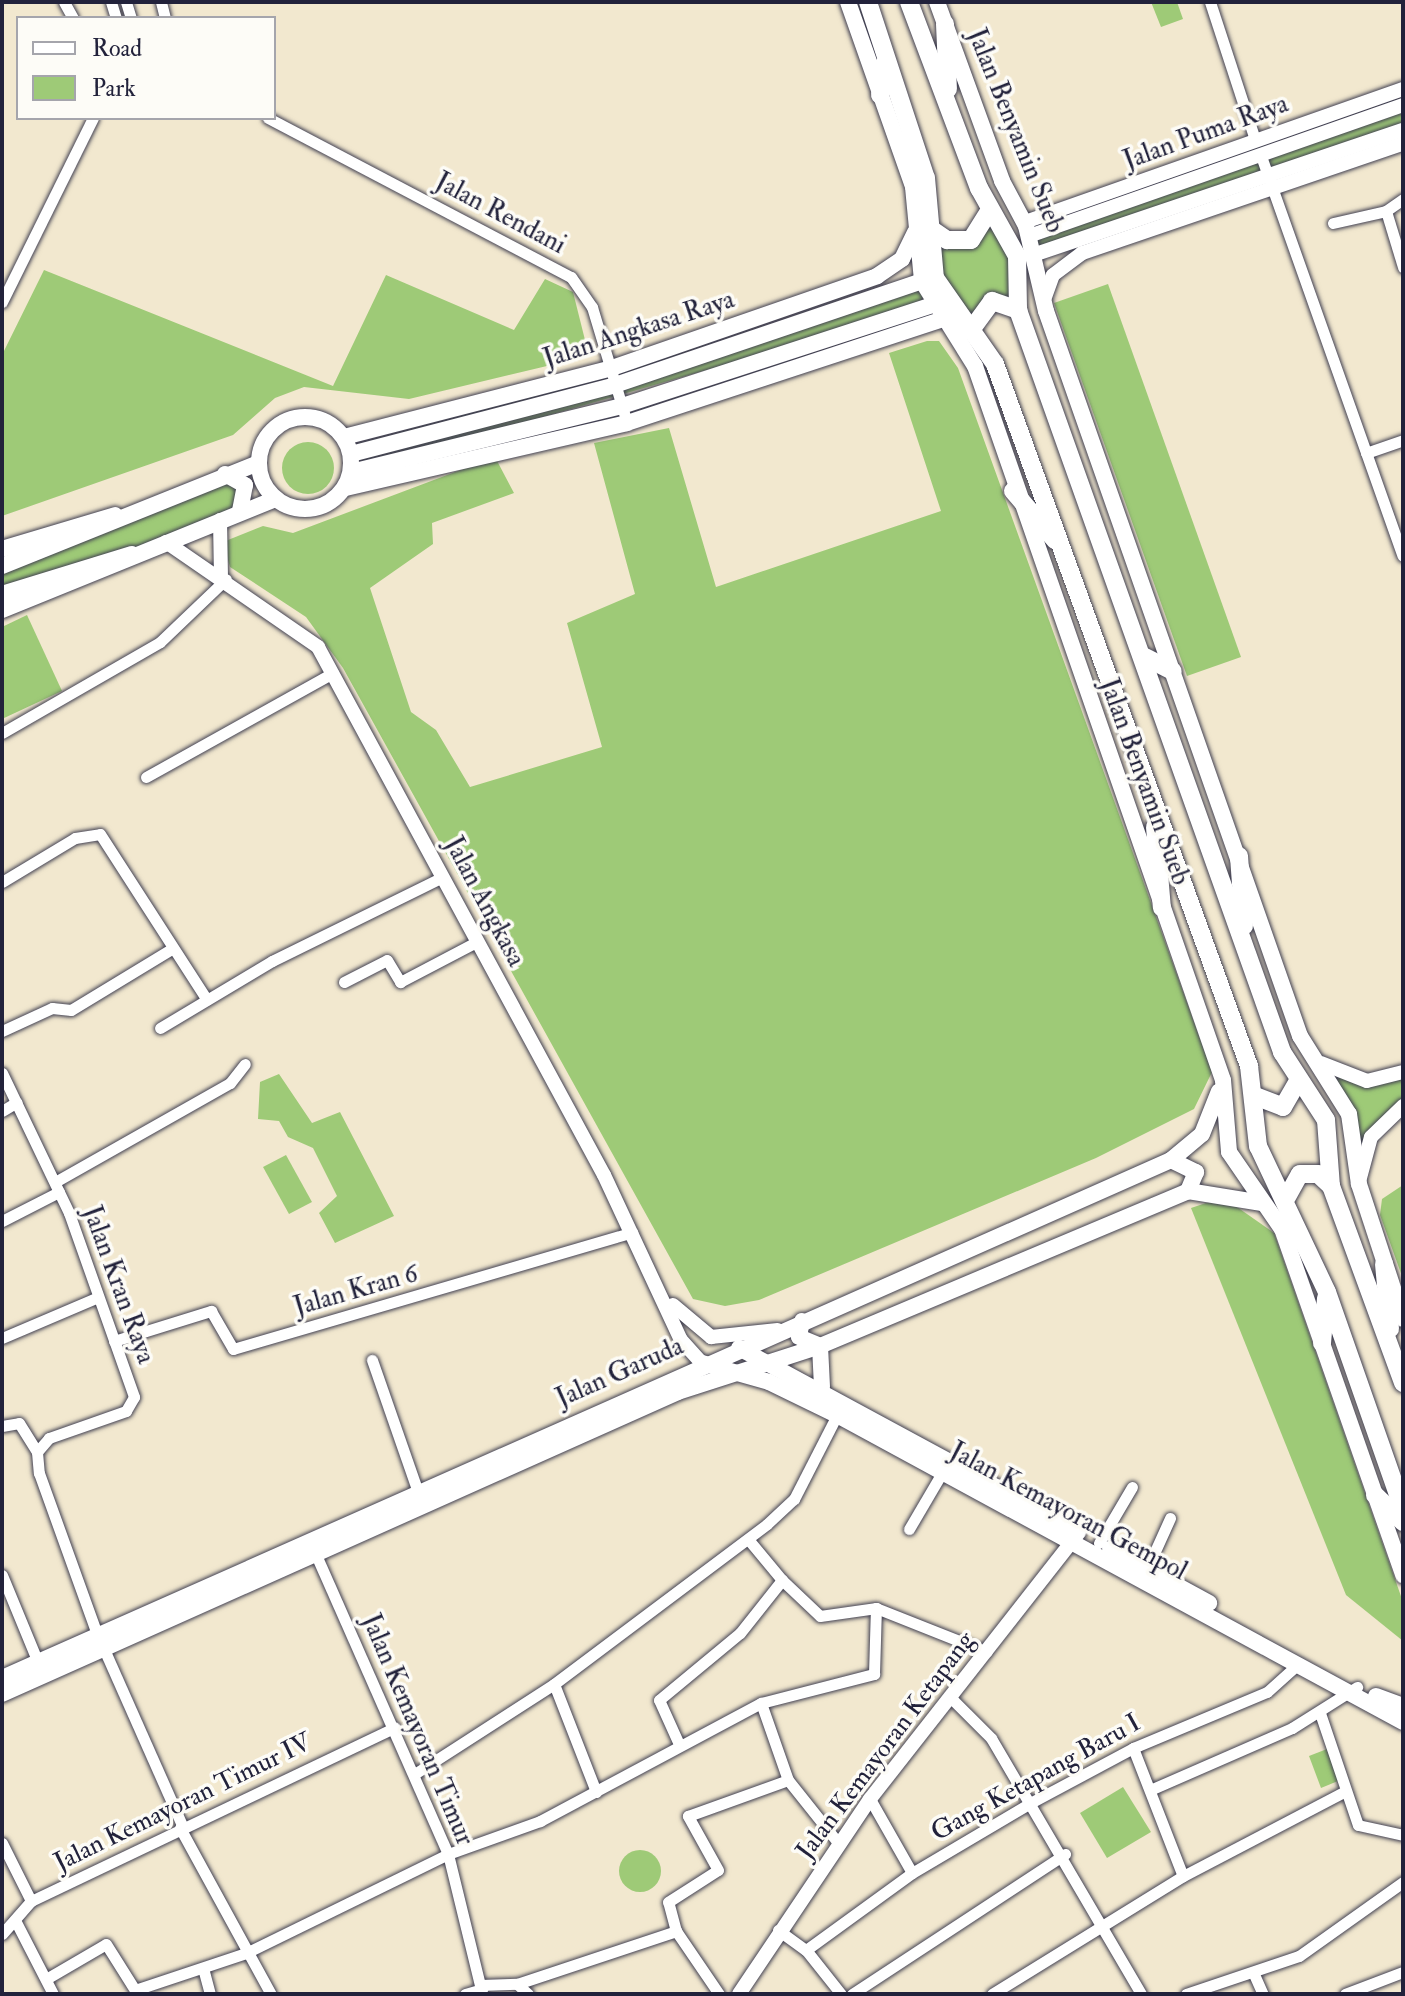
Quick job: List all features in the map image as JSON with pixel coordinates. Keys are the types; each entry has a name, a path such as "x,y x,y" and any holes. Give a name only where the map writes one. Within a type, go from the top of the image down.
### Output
{"main road":[{"name":"Jalan Benyamin Sueb","path":"848,2 926,227 939,287 974,326 1062,548 1255,1096 1258,1146 1287,1197 1327,1292 1403,1509"},
{"name":"Jalan Benyamin Sueb","path":"868,2 926,178 926,227 916,283 927,307 943,319 975,366 1013,491 1223,1080 1229,1152 1282,1229 1403,1575"},
{"name":"Jalan Benyamin Sueb","path":"909,2 989,211 1017,256 1018,310 1145,657 1246,953 1298,1081 1326,1120 1331,1186 1403,1383"},
{"name":"Jalan Benyamin Sueb","path":"937,2 1036,254 1045,297 1300,1036 1321,1063 1349,1114 1359,1184 1403,1319"},
{"path":"945,24 949,108"},
{"path":"880,95 886,56"},
{"path":"926,227 947,240 971,240 989,211"},
{"name":"Jalan Angkasa Raya","path":"344,437 609,369 877,276 902,259 926,227"},
{"name":"Jalan Angkasa Raya","path":"351,454 615,385 916,283"},
{"path":"974,326 992,301 1018,310"},
{"path":"348,480 627,423 927,307"},
{"path":"2,610 107,571 133,554 275,499 307,510 348,480 943,319"},
{"path":"275,499 258,463 268,435 292,419 321,419 344,437 351,454 348,480"},
{"path":"2,566 125,513 258,463"},
{"path":"225,474 245,485 240,511"},
{"path":"1013,491 1062,548"},
{"path":"2,549 125,513"},
{"path":"2,594 115,554 133,554"},
{"path":"1145,657 1173,671"},
{"path":"1154,805 1162,908"},
{"path":"1239,856 1246,953"},
{"name":"Jalan Garuda","path":"312,1545 417,1489 1171,1160 1202,1134 1223,1080"},
{"path":"1255,1096 1283,1107 1298,1081"},
{"path":"1171,1160 1196,1172 1188,1191 1262,1203"},
{"path":"1287,1197 1300,1174 1318,1174 1331,1186"},
{"name":"Jalan Garuda","path":"2,1678 37,1660 99,1638 312,1545 520,1464 678,1392 745,1374 820,1346 1188,1191"},
{"path":"1384,1264 1392,1350"},
{"path":"1322,1343 1327,1292"},
{"path":"802,1321 799,1337 820,1346 822,1387"},
{"name":"Jalan Kemayoran Gempol","path":"739,1348 822,1387 1297,1665 1355,1691 1403,1706"},
{"name":"Jalan Kemayoran Gempol","path":"702,1363 745,1374 837,1415 1076,1536 1099,1543 1403,1722"},
{"path":"512,1448 520,1464"},
{"path":"1375,1495 1403,1522"},
{"name":"Jalan Garuda","path":"2,1694 99,1638"}],"street":[{"path":"1210,2 1255,140"},
{"name":"Jalan Puma Raya","path":"1027,229 1255,140 1403,89"},
{"name":"Jalan Puma Raya","path":"1027,229 1261,156 1403,105"},
{"path":"2,302 92,120"},
{"name":"Jalan Rendani","path":"272,120 561,269 588,297 627,423"},
{"path":"1045,297 1053,275 1082,253 1403,130"},
{"path":"1036,254 1403,144"},
{"path":"1261,156 1403,556"},
{"path":"1333,223 1386,211 1403,199"},
{"path":"1386,211 1403,267"},
{"path":"1366,453 1403,440"},
{"path":"2,733 160,642 223,578 220,520"},
{"name":"Jalan Angkasa","path":"166,542 299,628 333,673 632,1232 661,1289 681,1340 702,1363"},
{"path":"146,777 333,673"},
{"path":"2,882 75,838 100,834 207,1000"},
{"path":"160,1028 207,1000 443,877"},
{"path":"344,982 387,960 400,982 478,941"},
{"path":"2,1031 52,1008 71,1010 173,948"},
{"path":"1321,1063 1367,1081 1403,1072"},
{"path":"2,1221 230,1083 245,1064"},
{"name":"Jalan Kran Raya","path":"2,1073 57,1187 114,1341 132,1406 49,1438 37,1452"},
{"path":"2,1111 17,1102"},
{"path":"1359,1184 1371,1137 1403,1106"},
{"name":"Jalan Kran 6","path":"114,1341 211,1311 233,1349 632,1232"},
{"name":"Jalan Angkasa","path":"661,1289 693,1328 711,1337 781,1330"},
{"path":"2,1338 98,1297"},
{"path":"372,1360 417,1489"},
{"path":"416,1773 554,1684 748,1539 794,1499 837,1415"},
{"path":"2,1426 19,1423 37,1452 99,1638 181,1828 246,1953 271,1994"},
{"path":"909,1529 943,1471"},
{"path":"1099,1543 1132,1487"},
{"path":"1147,1569 1170,1518"},
{"name":"Jalan Kemayoran Ketapang","path":"739,1994 778,1930 870,1799 1076,1536"},
{"path":"748,1539 782,1580 820,1616 876,1608 922,1620 987,1652"},
{"name":"Jalan Kemayoran Timur","path":"312,1545 416,1773 448,1854 482,1989"},
{"path":"2,1575 37,1660"},
{"path":"678,1742 659,1700 740,1633 782,1580"},
{"path":"46,1979 105,1944 133,1990 246,1953 448,1854 596,1792 678,1742 761,1703 866,1677 875,1670 876,1608"},
{"name":"Gang Ketapang Baru I","path":"806,1950 912,1873 1032,1802 1133,1748 1267,1692 1297,1665"},
{"path":"554,1684 596,1792"},
{"path":"1150,1790 1320,1713 1355,1691"},
{"path":"951,1698 980,1724 1032,1802 1065,1854 1141,1994"},
{"path":"761,1703 788,1780 839,1844"},
{"path":"1320,1713 1344,1792 1358,1825 1403,1835"},
{"name":"Jalan Kemayoran Timur IV","path":"2,1934 16,1922 31,1901 395,1727"},
{"path":"1133,1748 1183,1876"},
{"path":"719,1994 676,1931 669,1899 718,1870 689,1813 788,1780"},
{"path":"992,1994 1183,1876 1344,1792"},
{"path":"870,1799 912,1873"},
{"path":"2,1843 31,1901"},
{"path":"852,1994 1065,1854"},
{"path":"1186,1994 1299,1956 1403,1882"},
{"path":"16,1922 53,1994"},
{"path":"778,1930 806,1950 841,1994"},
{"path":"465,1994 517,1984 676,1931"},
{"path":"203,1968 210,1994"},
{"path":"1253,1972 1263,1994"},
{"path":"1345,1994 1403,1972"},
{"path":"517,1984 528,1994"}],"green space":[{"path":"1151,2 1177,2 1183,19 1161,27"},
{"path":"1403,104 1403,130 1036,254 1026,226"},
{"path":"989,211 1005,231 1018,310 1003,301 974,326 931,255 947,240 959,243"},
{"path":"44,270 333,386 386,275 514,330 545,279 573,292 589,356 409,399 304,387 275,398 233,435 2,516 2,355"},
{"path":"910,282 933,305 351,472 348,446 611,375"},
{"path":"1108,284 1241,657 1187,676 1054,303"},
{"path":"927,341 939,341 958,368 1212,1072 1194,1109 1096,1158 759,1300 725,1306 693,1299 343,668 306,617 230,567 223,542 263,526 293,533 495,457 514,493 432,523 433,544 370,588 411,712 436,730 470,787 602,747 567,623 635,594 594,443 669,428 716,587 941,511 889,353"},
{"path":"308,442 326,450 334,468 326,486 308,494 290,486 282,468 290,450"},
{"path":"231,475 245,504 133,554 2,593 2,566"},
{"path":"27,615 62,691 2,719 2,627"},
{"path":"1321,1063 1342,1075 1403,1072 1403,1106 1365,1149 1354,1140"},
{"path":"279,1074 312,1123 340,1112 394,1216 335,1243 319,1213 337,1196 313,1148 288,1137 279,1121 258,1119 260,1082"},
{"path":"286,1155 312,1202 289,1214 263,1167"},
{"path":"1403,1185 1403,1279 1380,1215 1382,1199"},
{"path":"1209,1202 1237,1207 1274,1233 1403,1602 1403,1641 1346,1595 1191,1208"},
{"path":"1327,1749 1338,1781 1321,1788 1309,1756"},
{"path":"1123,1787 1151,1832 1107,1858 1080,1813"},
{"path":"640,1850 655,1856 661,1871 655,1886 640,1892 625,1886 619,1871 625,1856"}]}
